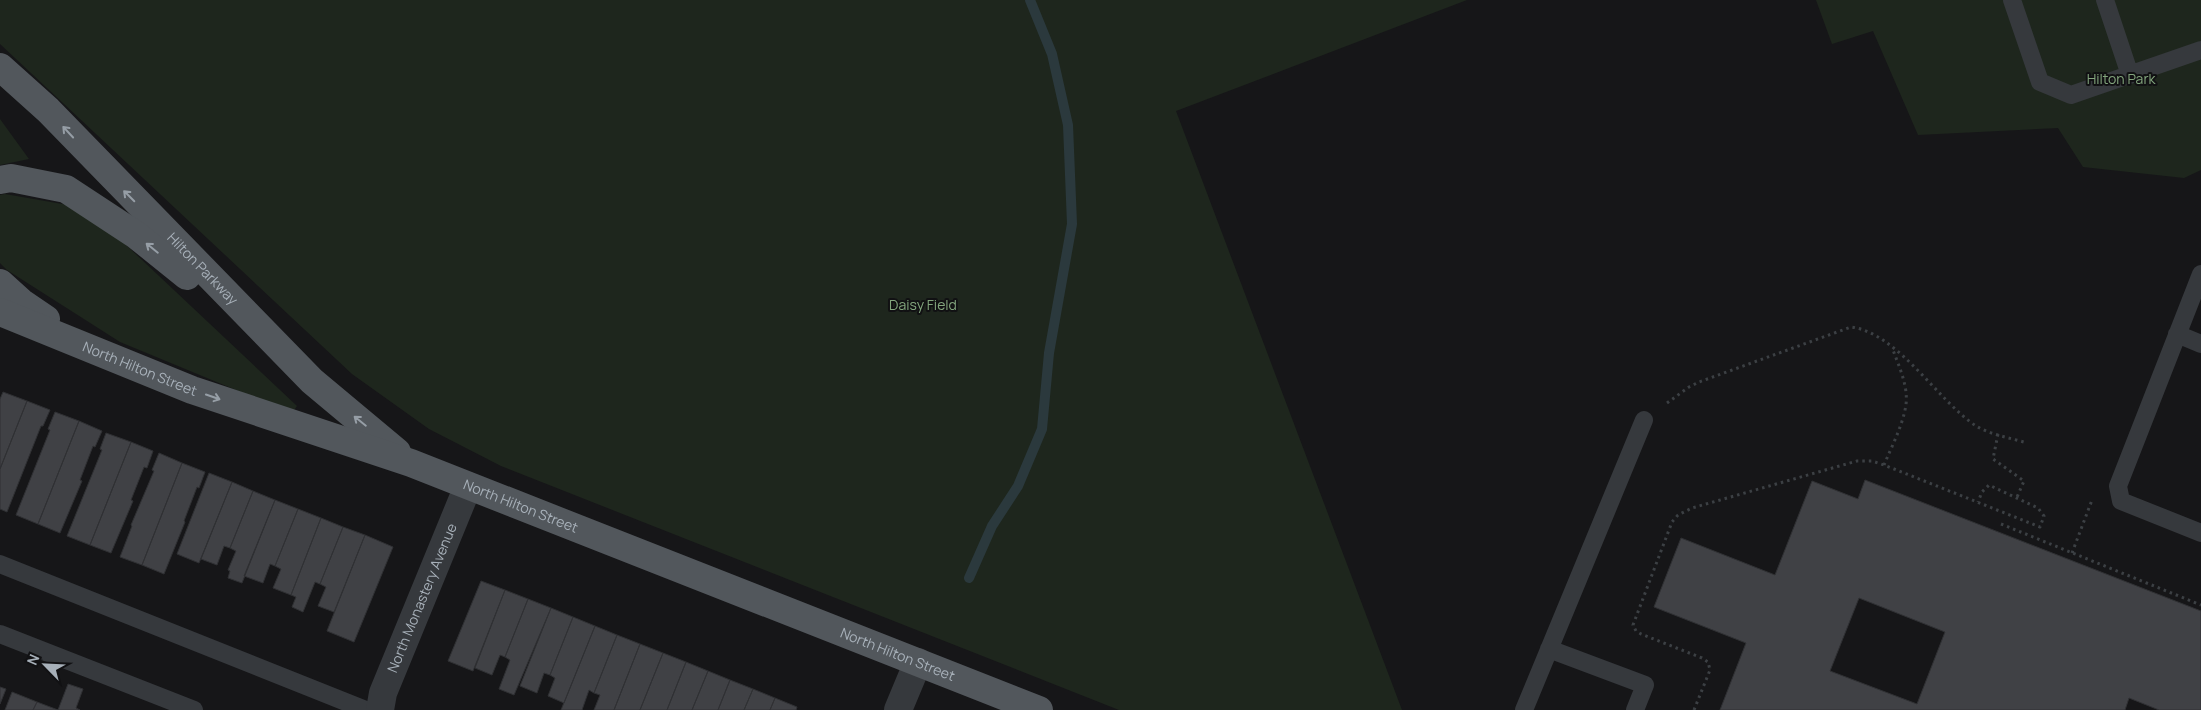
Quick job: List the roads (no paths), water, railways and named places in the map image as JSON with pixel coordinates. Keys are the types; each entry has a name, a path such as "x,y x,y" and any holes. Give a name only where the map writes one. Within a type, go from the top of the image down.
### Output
{"main road":[{"name":"Hilton Parkway","path":"0,67 48,110 312,381 411,463"},
{"path":"0,180 11,178 66,189 136,235 286,355"},
{"path":"0,283 21,302 86,346"},
{"name":"North Hilton Street","path":"0,312 192,390 411,463 1039,710"}],"street":[{"name":"North Monastery Avenue","path":"380,710 383,693 468,486"},
{"path":"898,710 918,662"}],"lane":[{"path":"2012,0 2040,82 2071,95 2201,50"},
{"path":"2105,0 2130,75"},
{"path":"2201,274 2118,486 2121,501 2201,533"},
{"path":"2177,334 2201,344"},
{"path":"1524,710 1644,420"},
{"path":"0,564 366,710"},
{"path":"0,634 194,710"},
{"path":"1549,649 1645,685 1635,710"}],"waterway":[{"path":"969,578 992,526 1018,486 1042,429 1049,353 1072,224 1068,125 1052,54 1030,0"}],"park label":[{"name":"Hilton Park","path":"2121,79"},
{"name":"Daisy Field","path":"923,305"}]}
